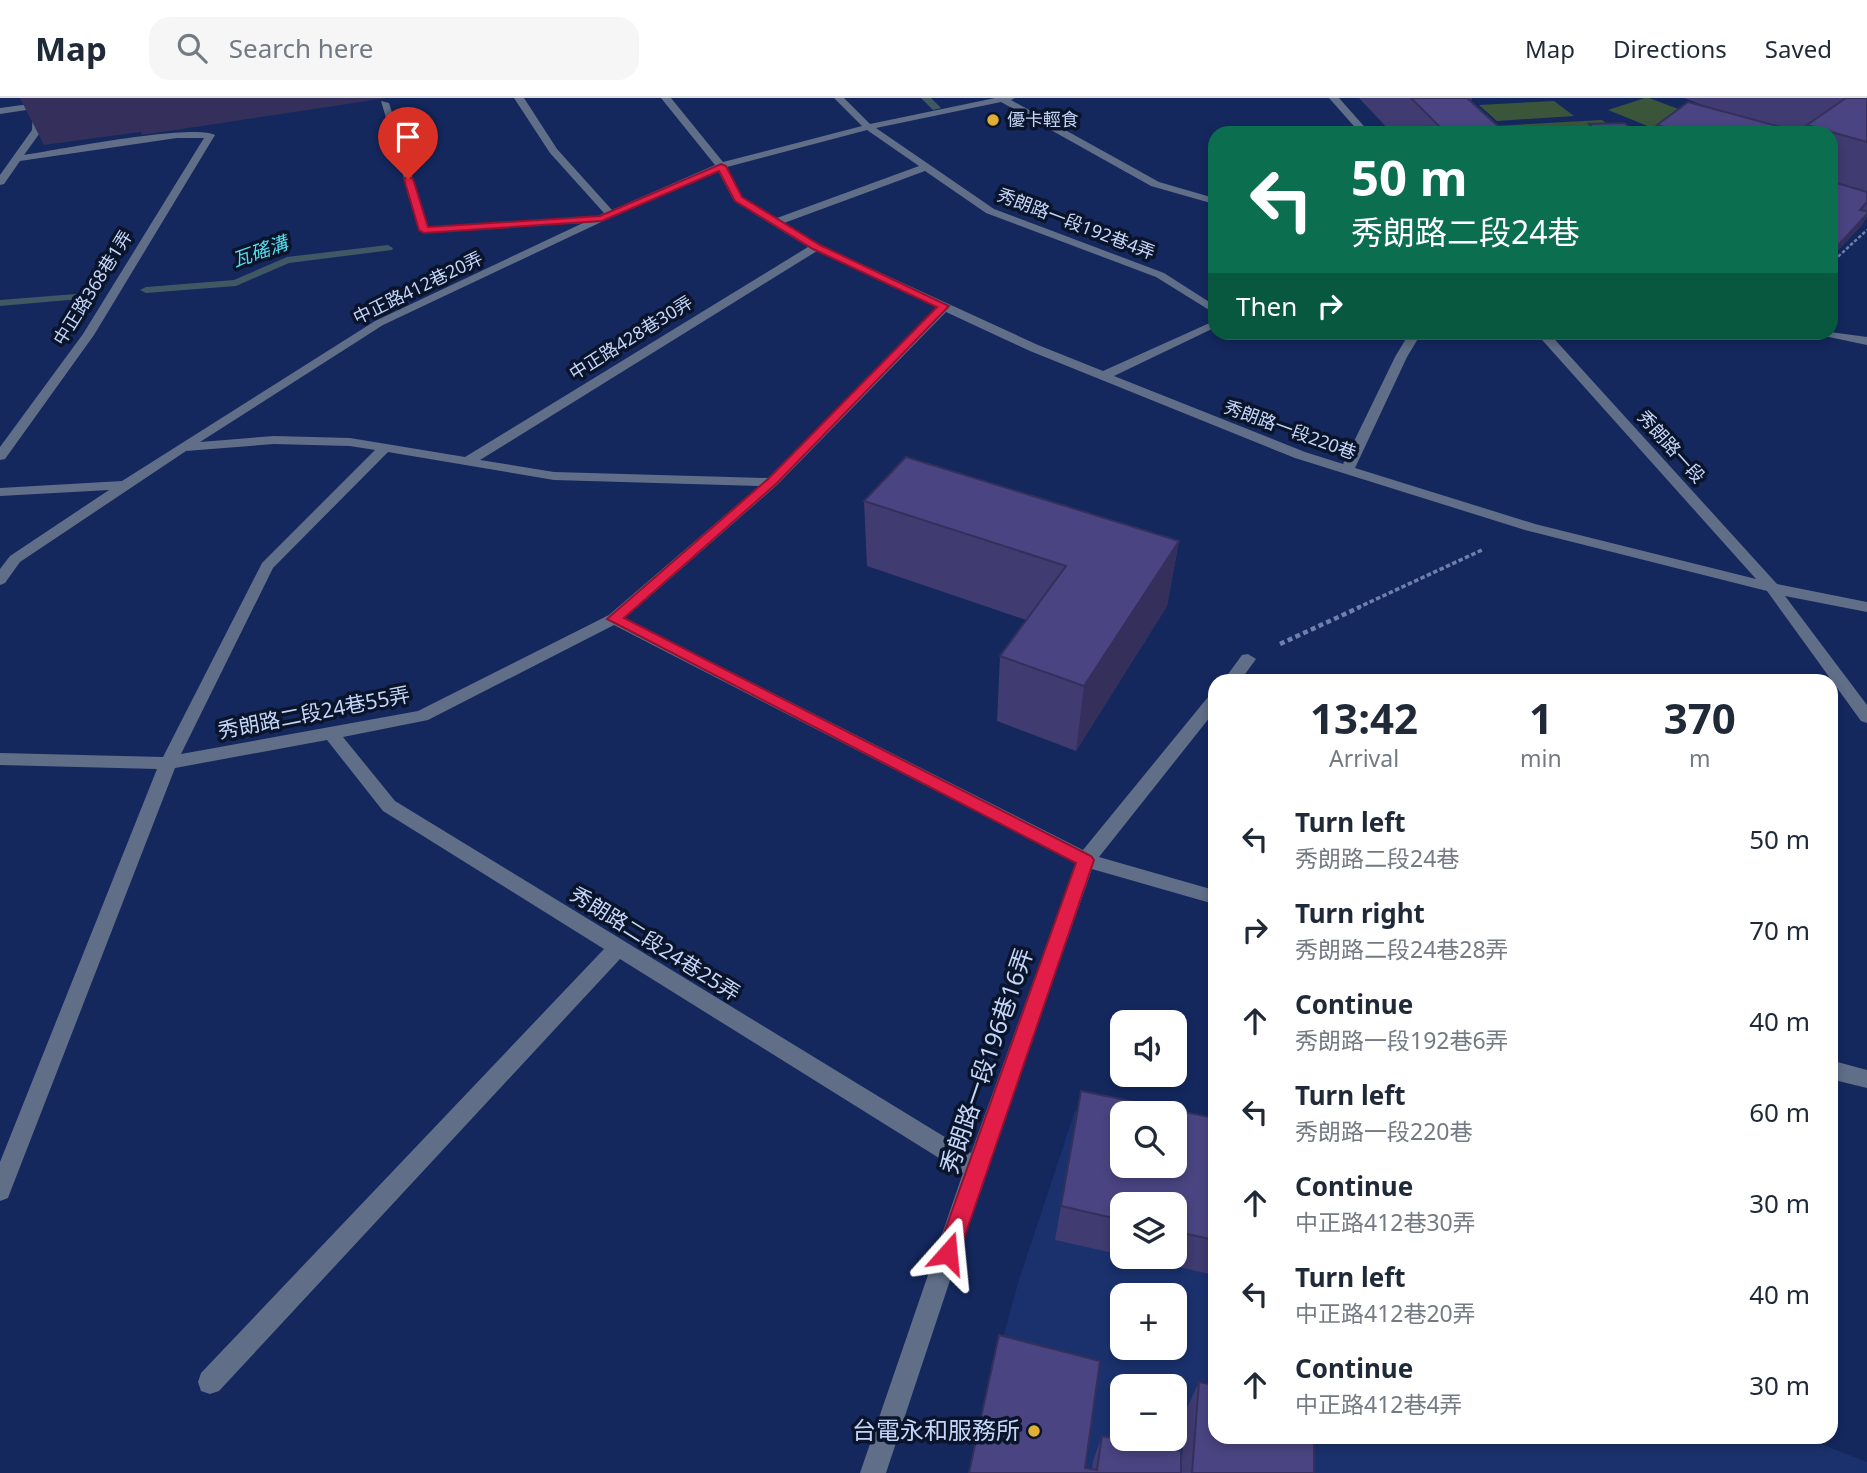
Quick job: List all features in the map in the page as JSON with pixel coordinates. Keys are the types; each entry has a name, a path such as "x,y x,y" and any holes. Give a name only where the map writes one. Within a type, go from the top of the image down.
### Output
{"street":[{"path":"0,111 94,98"},
{"path":"519,98 553,151 606,216"},
{"name":"秀朗路一段220巷","path":"666,98 721,166 738,199 816,247 1034,348 1300,455 1530,527 1772,588 1867,607"},
{"name":"秀朗路一段192巷4弄","path":"839,98 868,127 990,211 1160,275 1208,306"},
{"path":"1334,98 1359,126"},
{"path":"1004,99 1156,184 1208,199"},
{"name":"中正路412巷20弄","path":"181,448 379,323 606,216 721,166 868,127 1004,99"},
{"path":"384,103 424,230 606,216"},
{"path":"0,182 37,130 36,106"},
{"name":"中正路368巷1弄","path":"0,456 88,335 210,135 177,135 16,159"},
{"path":"776,222 926,167"},
{"name":"中正路428巷30弄","path":"467,462 816,247"},
{"name":"秀朗路二段24巷55弄","path":"0,759 168,763 422,716 614,619 772,482 944,306"},
{"path":"1103,376 1208,327"},
{"path":"1838,336 1867,341"},
{"path":"1347,470 1411,340"},
{"name":"秀朗路一段","path":"1548,340 1772,588 1835,674"},
{"path":"0,580 15,559 181,448 274,440 351,442 554,476 772,482"},
{"path":"0,1190 168,763 267,566 385,448"},
{"path":"0,492 125,485"},
{"path":"614,619 1086,860 1208,895"},
{"path":"1236,674 1248,659"},
{"name":"秀朗路一段","path":"1838,678 1867,717"},
{"name":"秀朗路一段196巷16弄","path":"873,1473 976,1169 1086,860 1208,708"},
{"name":"秀朗路二段24巷25弄","path":"331,733 389,806 976,1169"},
{"path":"210,1382 618,948"},
{"path":"1838,1071 1867,1079"}],"path":[{"path":"1838,257 1867,230"},
{"path":"1248,659 1530,527"}],"shaded area":[{"path":"1075,1111 1110,1119 1110,1178 1187,1178 1187,1159 1208,1147 1208,1444 1820,1444 1867,1462 1867,1473 972,1473 996,1364 1018,1283"}],"green space":[{"path":"1649,98 1723,126 1648,126 1608,110"},
{"path":"1554,101 1574,116 1497,121 1479,105"},
{"path":"1602,120 1610,126 1495,126"}],"building":[{"path":"1411,98 1467,98 1498,126 1439,126"},
{"path":"1846,98 1867,98 1867,142 1838,134 1838,126 1807,125"},
{"path":"1688,102 1777,126 1661,126 1657,125"},
{"path":"1624,123 1628,126 1591,126 1589,124"},
{"path":"1838,183 1867,192 1867,202 1860,210 1867,211 1838,245"},
{"path":"906,457 1179,541 1084,686 1000,656 1066,566 864,501"},
{"path":"1081,1091 1130,1101 1110,1101 1110,1178 1187,1178 1187,1113 1208,1117 1208,1239 1187,1234 1187,1192 1110,1192 1110,1217 1061,1206"},
{"name":"台電永和服務所","path":"999,1335 1100,1361 1085,1468 1097,1470 1102,1436 1110,1438 1110,1451 1181,1451 1181,1473 969,1473"},
{"path":"1199,1382 1208,1384 1208,1444 1314,1444 1314,1473 1192,1473"}],"waterway":[{"name":"瓦磘溝","path":"926,98 936,108"},
{"name":"瓦磘溝","path":"146,290 236,283 287,260 388,248"},
{"name":"瓦磘溝","path":"0,303 76,297"}],"place":[{"name":"優卡輕食","path":"993,120"},
{"name":"台電永和服務所","path":"1034,1431"}],"route":[{"path":"408,179 424,230 602,218 721,166 738,199 816,247 944,306 772,482 614,619 1086,860 948,1253"}]}
